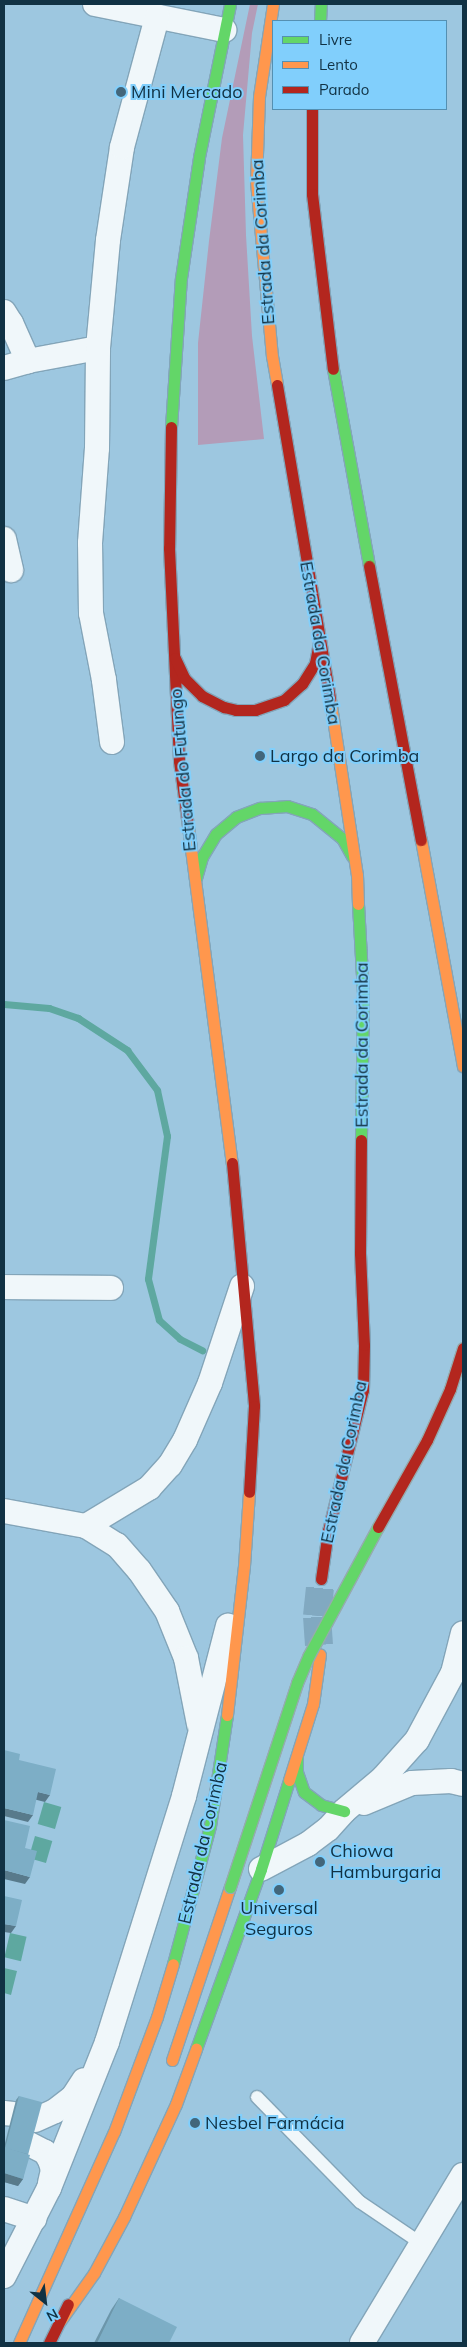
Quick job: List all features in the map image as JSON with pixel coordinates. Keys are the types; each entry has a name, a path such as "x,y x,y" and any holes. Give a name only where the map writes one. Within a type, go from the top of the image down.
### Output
{"main road":[{"path":"230,4 199,158 181,288 169,453 172,645 185,679 202,696 224,707 236,710 255,710 284,700 302,684 315,663 320,638 319,626"},
{"name":"Estrada da Corimba","path":"273,4 259,97 256,181 258,218 272,356 296,505 319,626 357,875 364,993 360,1254 364,1345 362,1390 328,1531 321,1580"},
{"path":"320,20 321,4"},
{"path":"312,110 312,194 329,350 463,1066"},
{"name":"Estrada do Futungo","path":"172,645 179,761 196,895"},
{"path":"196,895 196,882 200,863 208,845 216,834 236,817 266,807 300,809 323,820 342,838 349,849 357,875"},
{"name":"Estrada da Corimba","path":"19,2343 114,2132 157,2018 187,1918 210,1826 223,1754 244,1566 254,1406 232,1159 196,895"},
{"name":"Estrada da Corimba","path":"167,2074 297,1683 309,1655 347,1582 402,1488 427,1440 450,1389 463,1348"},
{"path":"60,2321 98,2265 124,2217 176,2104 260,1869 313,1704 318,1680 320,1654"},
{"path":"297,1750 296,1772 304,1792 320,1805 344,1811"},
{"path":"50,2343 97,2243"}],"street":[{"path":"95,4 224,30"},
{"path":"112,742 104,680 90,613 90,542 97,448 98,348 108,240 122,147 157,17"},
{"path":"4,312 28,361"},
{"path":"4,368 28,361 98,348"},
{"path":"4,539 11,570"},
{"path":"86,1526 149,1488 170,1465 185,1440 210,1383 243,1283"},
{"path":"4,1287 111,1288"},
{"path":"4,1511 86,1526 116,1545 139,1570 167,1611 186,1658 200,1730 210,1826"},
{"path":"4,2276 49,2188 107,2042 157,1888 184,1796 244,1566"},
{"path":"260,1869 308,1844 328,1829 344,1811 383,1778 418,1740 453,1673 463,1633"},
{"path":"344,1811 412,1783 451,1780 463,1784"},
{"path":"17,2116 55,2111 73,2097 107,2042"},
{"path":"29,2144 45,2152 50,2160 53,2170 49,2188"},
{"path":"362,2343 463,2174"},
{"path":"4,2209 34,2219"}],"lane":[{"path":"257,2097 360,2202 422,2244"}],"shaded area":[{"path":"250,4 258,4 252,33 243,135 246,235 252,336 264,439 198,445 198,343 209,241 222,138"},
{"path":"44,1802 61,1807 55,1829 38,1824"},
{"path":"35,1836 52,1841 46,1863 29,1858"},
{"path":"10,1933 27,1937 21,1961 4,1957"},
{"path":"4,1968 17,1971 11,1995 4,1993"}],"building":[{"path":"4,1750 20,1754 19,1760 56,1769 50,1795 38,1792 33,1815 4,1808"},
{"path":"4,1820 30,1826 25,1848 37,1851 30,1877 4,1870"},
{"path":"4,1896 22,1900 16,1926 4,1924"},
{"path":"19,2096 42,2102 28,2154 5,2148"},
{"path":"4,2147 30,2155 23,2179 4,2173"},
{"path":"119,2298 177,2327 169,2343 97,2343"}],"waterway":[{"path":"4,1004 49,1008 78,1018 127,1050 157,1090 167,1136 148,1279 159,1320 180,1339 202,1350"}],"tunnel":[{"path":"319,1645 317,1616 321,1579"}],"traffic: fast":[{"path":"171,427 181,278 199,157 230,4"},
{"path":"320,20 321,4"},
{"path":"333,369 369,566"},
{"path":"196,878 202,857 216,834 236,817 260,808 287,806 312,814 342,838 352,856"},
{"path":"358,904 363,993 361,1140"},
{"path":"230,1887 297,1683 309,1655 378,1527"},
{"path":"173,1964 210,1826 227,1715"},
{"path":"297,1758 297,1772 304,1792 321,1805 344,1811"},
{"path":"196,2049 261,1869 289,1780"}],"traffic: slow":[{"path":"273,4 259,97 256,181 272,356 277,385"},
{"path":"330,699 357,875 358,904"},
{"path":"188,826 232,1163"},
{"path":"421,840 463,1066"},
{"path":"227,1715 244,1566 249,1492"},
{"path":"289,1780 313,1704 320,1654"},
{"path":"172,2060 230,1887"},
{"path":"19,2343 114,2132 157,2017 173,1964"},
{"path":"60,2321 94,2273 124,2217 176,2104 196,2049"}],"traffic: jam":[{"path":"312,110 312,194 333,369"},
{"path":"277,385 330,699"},
{"path":"171,427 169,548 179,761 188,826"},
{"path":"369,566 421,840"},
{"path":"175,658 185,679 202,696 224,707 236,710 255,710 284,700 302,684 315,663 319,642"},
{"path":"321,1579 328,1531 363,1390 364,1345 360,1253 361,1140"},
{"path":"232,1163 254,1406 249,1492"},
{"path":"378,1527 427,1440 450,1389 463,1348"},
{"path":"49,2343 68,2304"}],"place":[{"name":"Mini Mercado","path":"121,92"},
{"name":"Largo da Corimba","path":"260,756"},
{"name":"Chiowa Hamburgaria","path":"320,1862"},
{"name":"Universal Seguros","path":"279,1890"},
{"name":"Nesbel Farmácia","path":"195,2123"}]}
